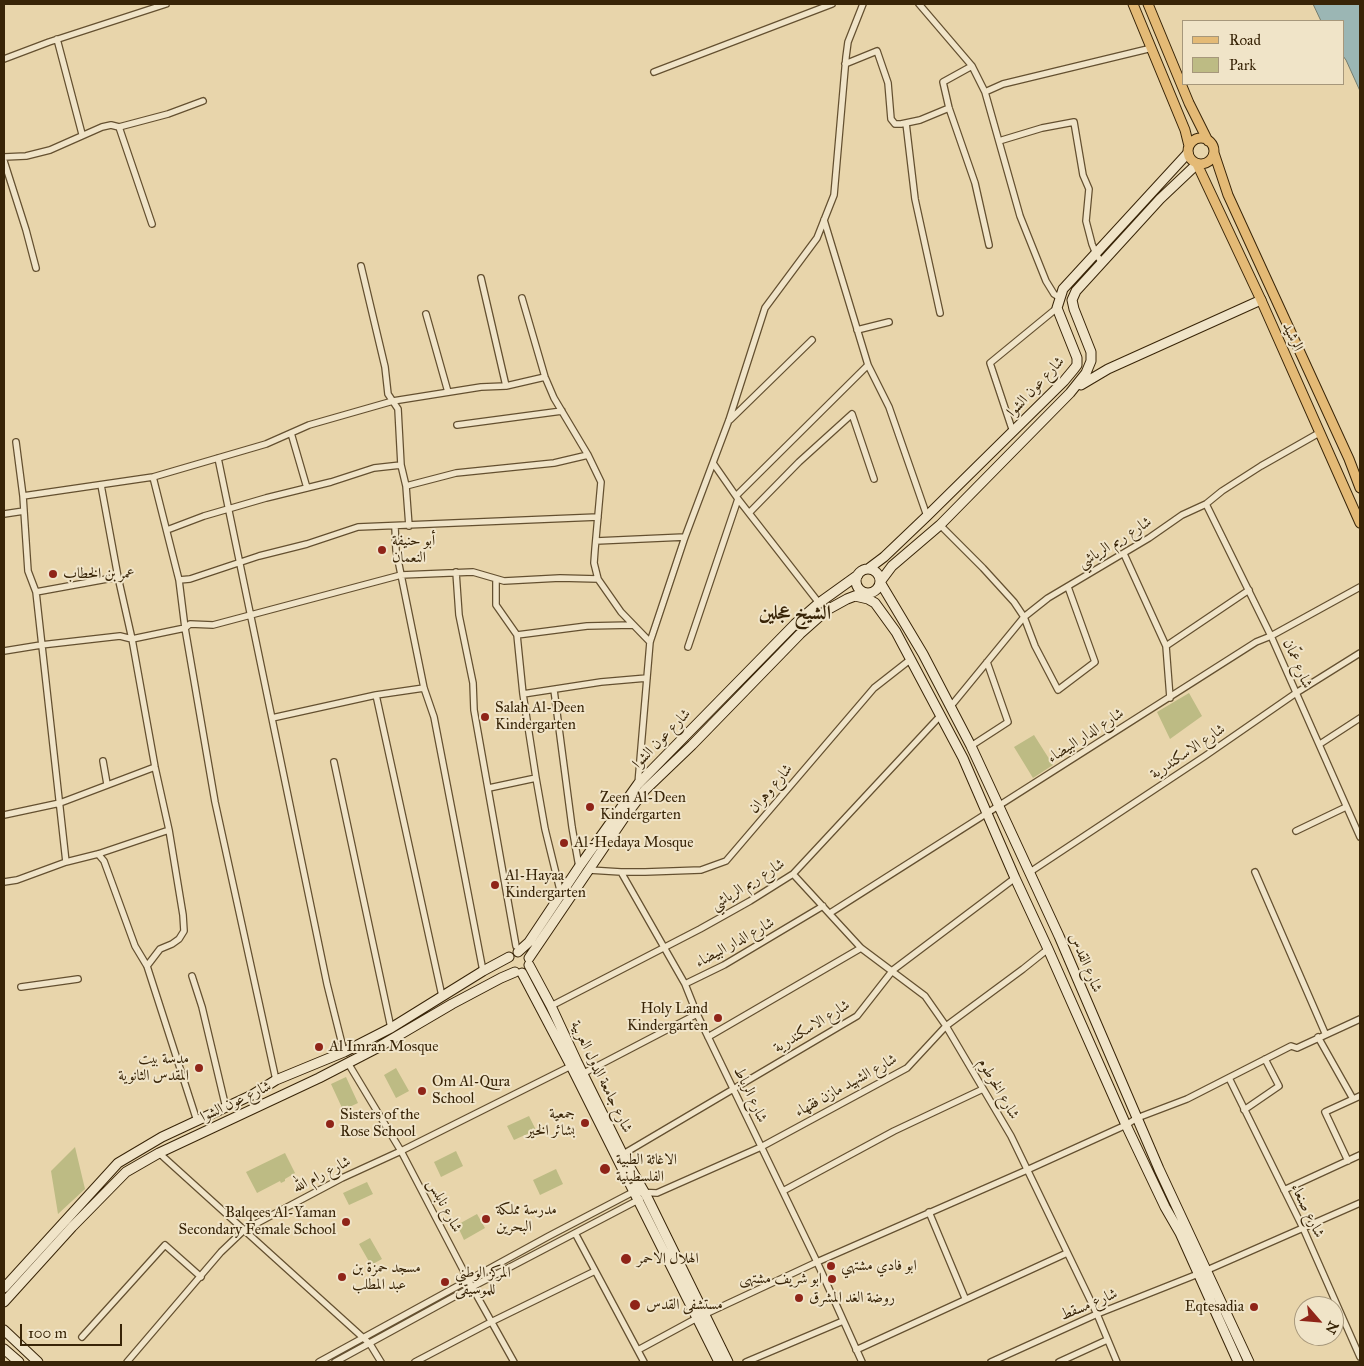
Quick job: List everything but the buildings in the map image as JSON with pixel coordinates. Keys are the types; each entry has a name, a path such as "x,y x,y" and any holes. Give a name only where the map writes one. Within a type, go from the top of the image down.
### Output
{"main road":[{"path":"1133,4 1185,130 1191,160 1197,164"},
{"path":"1108,369 1101,366 1091,352 1072,300 1076,292 1160,199 1197,164 1208,162 1214,153 1213,146 1189,103 1148,4"},
{"path":"1059,303 1063,289 1197,139 1208,140"},
{"name":"الرشيد","path":"1214,153 1228,195 1343,445 1360,488"},
{"name":"الرشيد","path":"1197,164 1262,300 1360,523"},
{"name":"شارع عون الشوا","path":"1070,393 1090,378 1108,369 1262,300"},
{"name":"شارع عون الشوا","path":"868,569 884,558 1013,432 1064,381 1077,364 1078,358 1059,303"},
{"name":"شارع عون الشوا","path":"880,582 889,570 940,525 1070,393 1089,367 1091,352"},
{"path":"868,569 876,572 880,582 874,592 866,593 858,586 858,575 868,569"},
{"path":"886,595 889,570"},
{"name":"شارع عون الشوا","path":"517,949 529,942 638,784 795,624 819,602 858,575"},
{"name":"شارع القدس","path":"880,582 886,595 923,654 951,706 1000,806 1059,936 1137,1118 1238,1362"},
{"name":"شارع عون الشوا","path":"529,962 626,815 645,790 692,745 800,634 827,610 855,596 866,593"},
{"name":"شارع القدس","path":"866,593 896,632 963,758 1164,1208 1202,1273 1249,1362"},
{"path":"855,596 875,603"},
{"path":"517,949 524,953 529,962 518,973 512,971 508,964 510,957 517,949"},
{"name":"شارع عون الشوا","path":"4,1288 118,1163 162,1137 252,1095 276,1080 344,1052 391,1028 483,971 510,957"},
{"name":"شارع جامعة الدول العربية","path":"529,962 701,1317 728,1362"},
{"name":"شارع عون الشوا","path":"4,1302 72,1227 126,1172 159,1152 319,1078 501,978 518,973"},
{"name":"شارع جامعة الدول العربية","path":"518,973 641,1194"},
{"name":"شارع جامعة الدول العربية","path":"701,1317 718,1362"},
{"path":"4,1330 38,1362"},
{"path":"4,1349 19,1362"}],"street":[{"path":"4,59 166,4"},
{"path":"654,72 832,4"},
{"path":"638,784 650,642 729,420 764,308 817,238 834,195 848,42 863,4"},
{"path":"922,5 972,66 985,92 1020,216 1046,281 1059,303 990,362 1013,432"},
{"path":"57,40 82,134"},
{"path":"985,92 1003,84 1152,48"},
{"path":"845,64 877,51 888,83 891,119 895,124 920,120 949,108"},
{"path":"972,66 944,82 949,108 975,184 989,246"},
{"path":"4,157 38,154 58,147 102,126 112,125 119,127 168,114 203,101"},
{"path":"999,141 1042,128 1074,122 1083,176 1089,189 1086,221 1096,254 1102,263"},
{"path":"906,123 915,200 940,314"},
{"path":"119,127 152,224"},
{"path":"4,161 36,268"},
{"path":"824,220 868,366 889,407 927,516"},
{"path":"361,266 384,366 388,394 398,409 401,464 406,486 409,526"},
{"path":"481,278 506,386"},
{"path":"522,298 545,376 554,398 588,455 601,482 594,563 598,579 621,612 650,642"},
{"path":"426,314 448,392"},
{"path":"857,330 889,322"},
{"path":"729,420 812,340"},
{"path":"688,647 737,498 868,366"},
{"path":"23,496 153,477 266,444 309,425 393,402 481,387 506,386 545,376"},
{"path":"457,425 562,411"},
{"path":"749,513 799,462 852,414 874,479"},
{"path":"291,433 307,488"},
{"name":"شارع ريم الرياشي","path":"951,706 1024,617 1048,598 1124,554 1182,515 1206,504 1222,491 1261,466 1319,433"},
{"path":"16,442 23,496 28,571 36,592 66,862"},
{"path":"406,486 456,474 538,463 554,463 588,455"},
{"path":"218,458 327,984 344,1052"},
{"path":"714,463 737,498 819,602"},
{"path":"167,530 204,516 374,468 401,464"},
{"path":"153,477 179,580 185,628 215,802 276,1080"},
{"path":"101,485 155,767 169,830 183,914 184,931 172,944 160,949 147,966"},
{"name":"شارع عمّان","path":"1206,504 1271,636 1360,837"},
{"path":"4,514 24,511"},
{"path":"179,580 190,579 258,556 307,544 358,528 598,517"},
{"path":"940,525 1014,602 1024,617 1035,646 1058,690 1095,662 1068,587"},
{"path":"395,527 396,550 424,688 434,717 483,971"},
{"path":"596,541 686,537"},
{"path":"1124,554 1166,646 1170,698"},
{"path":"456,572 459,615 473,683 474,710 517,949"},
{"path":"4,651 120,636 132,639 185,628 190,624 214,625 401,575 473,572 504,581 560,578 598,579"},
{"path":"36,592 118,577"},
{"path":"496,579 496,604 517,635 523,694 536,778 561,894"},
{"name":"شارع الدار البيضاء","path":"830,913 1256,642 1271,636 1360,587"},
{"path":"1166,646 1249,590"},
{"path":"517,635 587,626 633,625"},
{"name":"شارع الاسكندرية","path":"1030,872 1296,692 1360,653"},
{"name":"شارع وهران","path":"621,872 701,870 726,861 874,688 910,659"},
{"path":"972,746 1008,722 987,662"},
{"path":"523,694 601,682 647,678"},
{"path":"272,718 424,688"},
{"path":"554,690 579,867"},
{"path":"376,696 442,996"},
{"name":"شارع ريم الرياشي","path":"551,1006 750,901 793,874 941,714"},
{"path":"1320,744 1360,718"},
{"path":"103,761 107,784"},
{"path":"334,762 391,1028"},
{"path":"4,815 60,803 155,767"},
{"path":"489,788 536,778"},
{"path":"1296,830 1346,807"},
{"path":"4,882 17,880 66,862 98,854 169,830"},
{"path":"98,854 104,861 135,946 147,966 197,1121"},
{"path":"589,870 621,872"},
{"name":"شارع الرباط","path":"621,872 685,984 697,1014 817,1262 861,1362"},
{"path":"1256,872 1325,1033"},
{"name":"شارع الخرطوم","path":"793,874 861,948 893,970 925,996 946,1026 1011,1136 1097,1314 1117,1362"},
{"name":"شارع الاسكندرية","path":"625,1153 857,1016 893,970 1015,878"},
{"name":"شارع الدار البيضاء","path":"685,984 724,965 823,906"},
{"path":"708,1037 861,948"},
{"name":"شارع الشهيد مازن فقهاء","path":"320,1362 468,1280 641,1194 657,1193 761,1147 907,1068 946,1026 1048,949"},
{"path":"192,976 202,1008 226,1108"},
{"path":"21,988 78,979"},
{"path":"584,1073 697,1014"},
{"path":"638,1350 701,1317 817,1262 1027,1170 1126,1125 1137,1118 1186,1099 1291,1046 1297,1048 1325,1033 1360,1019"},
{"path":"1318,1037 1353,1099"},
{"path":"1244,1110 1279,1086 1265,1059"},
{"name":"شارع نابلس","path":"348,1063 401,1151 468,1280 514,1362"},
{"name":"شارع رام الله","path":"127,1362 221,1252 244,1230 342,1178 401,1151 571,1066"},
{"name":"شارع صنعاء","path":"1229,1078 1302,1228 1360,1357"},
{"path":"783,1191 894,1131 983,1089"},
{"path":"1348,1161 1326,1112 1360,1096"},
{"path":"159,1152 370,1344 381,1362"},
{"path":"1284,1190 1360,1155"},
{"name":"شارع الشهيد مازن فقهاء","path":"335,1362 575,1233 641,1194"},
{"name":"شارع مسقط","path":"991,1362 1097,1314 1202,1273 1360,1203"},
{"path":"929,1212 965,1298"},
{"path":"575,1233 644,1362"},
{"path":"82,1337 165,1245 201,1277"},
{"path":"856,1350 965,1298 1067,1253"},
{"path":"414,1362 595,1271"},
{"path":"746,1362 843,1321"},
{"path":"1059,1362 1108,1340"}],"green space":[{"path":"1189,693 1202,716 1170,739 1157,712"},
{"path":"1034,735 1053,765 1033,778 1014,747"},
{"path":"396,1068 409,1091 396,1098 384,1075"},
{"path":"346,1077 358,1103 343,1110 331,1084"},
{"path":"529,1116 536,1130 514,1140 507,1126"},
{"path":"75,1147 85,1189 58,1214 51,1171"},
{"path":"456,1151 463,1166 441,1177 434,1162"},
{"path":"285,1153 295,1173 285,1179 285,1181 281,1183 280,1181 257,1193 246,1172"},
{"path":"556,1169 563,1184 540,1195 533,1180"},
{"path":"367,1182 373,1194 349,1205 343,1193"},
{"path":"477,1214 485,1228 464,1240 457,1225"},
{"path":"370,1238 382,1259 371,1265 359,1244"}],"water":[{"path":"1313,4 1360,4 1360,91 1344,57 1344,20 1321,20"}],"place":[{"name":"أبو حنيفة النعمان","path":"382,550"},
{"name":"عمر بن الخطاب","path":"53,574"},
{"name":"Salah Al-Deen Kindergarten","path":"485,717"},
{"name":"Zeen Al-Deen Kindergarten","path":"590,807"},
{"name":"Al-Hedaya Mosque","path":"564,843"},
{"name":"Al-Hayaa Kindergarten","path":"495,885"},
{"name":"Holy Land Kindergarten","path":"718,1018"},
{"name":"Al Imran Mosque","path":"319,1047"},
{"name":"مدسة بيت المقدس الثانوية","path":"199,1068"},
{"name":"Om Al-Qura School","path":"422,1091"},
{"name":"جمعية بشائر الخير","path":"585,1123"},
{"name":"Sisters of the Rose School","path":"330,1124"},
{"name":"الاغاثة الطبية الفلسطينية","path":"605,1169"},
{"name":"مدرسة مملكة البحرين","path":"486,1219"},
{"name":"Balqees Al-Yaman Secondary Female School","path":"346,1222"},
{"name":"الهلال الاحمر","path":"626,1259"},
{"name":"ابو فادي مشتهي","path":"831,1266"},
{"name":"مسجد حمزة بن عبد المطلب","path":"342,1277"},
{"name":"ابو شريف مشتهى","path":"832,1279"},
{"name":"المركز الوطني للموسيقى","path":"445,1282"},
{"name":"روضة الغد المشرق","path":"799,1298"},
{"name":"مستشفى القدس","path":"635,1305"},
{"name":"Eqtesadia","path":"1254,1307"}],"district":[{"name":"الشيخ عجلين","path":"795,614"}]}
